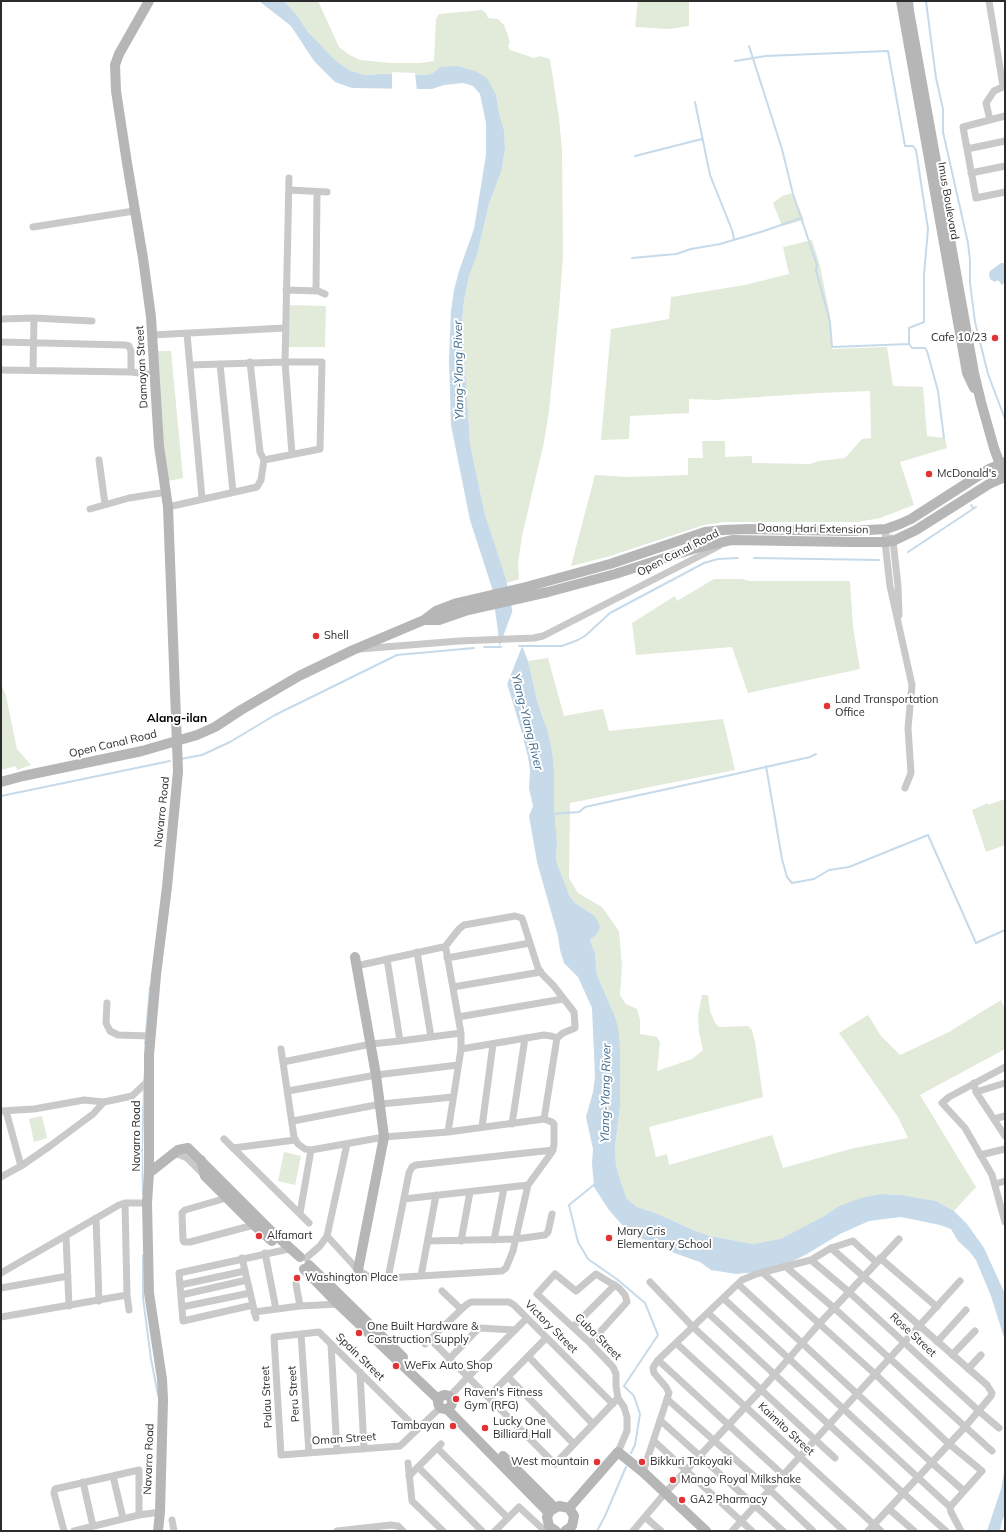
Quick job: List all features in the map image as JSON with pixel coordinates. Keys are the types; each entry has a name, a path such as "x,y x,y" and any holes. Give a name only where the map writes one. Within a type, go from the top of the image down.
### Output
{"street":[{"name":"Damayan Street","path":"149,1 119,54 115,65 116,91 134,211 143,258 152,335 159,446 167,492 177,742"},
{"name":"Imus Boulevard","path":"901,1 967,374 981,402"},
{"name":"Imus Boulevard","path":"908,1 981,402 994,448 1003,463 1005,477"},
{"path":"989,1 1004,86 994,91 986,103 990,120"},
{"path":"1005,116 963,127 976,198 1005,192"},
{"path":"967,148 1005,141"},
{"path":"971,173 1005,166"},
{"path":"289,178 285,362 292,454"},
{"path":"289,190 327,192"},
{"path":"316,290 317,192"},
{"path":"33,227 134,211"},
{"path":"286,290 316,290 325,294"},
{"path":"1,319 34,318 92,321"},
{"path":"33,370 34,318"},
{"path":"152,335 285,328"},
{"path":"187,334 202,498"},
{"path":"1,342 129,346 132,356 131,372"},
{"path":"190,365 250,362 322,362 320,449 264,460"},
{"path":"168,507 202,498 257,487 261,480 264,460 260,452 250,362"},
{"path":"220,364 233,492"},
{"path":"1,370 131,372 154,375"},
{"path":"99,460 105,504"},
{"path":"905,788 911,773 908,728 912,685 900,635 898,586 886,529 911,519 967,482 1003,463"},
{"path":"889,541 916,530 989,484 1005,477"},
{"path":"90,509 141,496 167,492"},
{"name":"Open Canal Road","path":"424,620 439,620 468,610 484,607 706,532 748,529 849,531 886,529"},
{"name":"Daang Hari Extension","path":"732,540 889,541"},
{"name":"Open Canal Road","path":"353,650 459,641 534,638 544,636 732,540"},
{"name":"Open Canal Road","path":"1,782 142,751 177,742 207,731 298,676 353,650 424,620 436,611 458,603 482,596 527,592 615,574 693,548 732,540"},
{"name":"Navarro Road","path":"158,1531 160,1512 163,1400 162,1379 150,1293 144,1203 149,1173 145,1083 146,1036 177,785 177,742"},
{"path":"444,948 464,925 515,916 522,918 541,972 574,1012 575,1028 563,1033 557,1038 544,1119"},
{"path":"447,958 530,943"},
{"path":"358,1270 384,1137 381,1104 356,961 387,959 441,947 444,948"},
{"path":"444,948 461,1032 461,1049 448,1132"},
{"path":"416,952 431,1037"},
{"path":"387,959 400,1041"},
{"path":"453,987 541,972"},
{"path":"458,1017 564,999"},
{"path":"107,1003 106,1023 110,1031 118,1035 146,1036"},
{"path":"283,1062 371,1044 461,1032"},
{"path":"461,1049 544,1035 557,1038"},
{"path":"512,1124 525,1038"},
{"path":"482,1128 493,1044"},
{"path":"281,1049 295,1140 301,1147 311,1150 384,1137 448,1132 544,1119 554,1124 553,1150 528,1185 516,1239 506,1268 502,1271 388,1278 368,1276 358,1270 327,1236"},
{"path":"288,1092 376,1075 458,1065"},
{"path":"1005,1067 949,1097 942,1103 965,1128 992,1175 1005,1222"},
{"path":"21,1166 4,1111 34,1109 84,1100 104,1102 132,1096 145,1083"},
{"path":"974,1083 976,1092 1005,1136"},
{"path":"976,1092 1005,1083"},
{"path":"293,1121 381,1104 453,1097"},
{"path":"1,1177 21,1166 93,1114 104,1102"},
{"path":"994,1119 1005,1116"},
{"path":"224,1139 309,1223"},
{"path":"233,1148 295,1140"},
{"path":"303,1262 320,1246 327,1236 347,1144"},
{"path":"149,1173 178,1150 188,1148 200,1159 254,1226 267,1232"},
{"path":"980,1155 1005,1149"},
{"path":"300,1213 311,1150"},
{"path":"388,1278 410,1169 416,1165 553,1150"},
{"path":"168,1157 178,1154 187,1158 267,1232 303,1262 349,1304 552,1510"},
{"path":"200,1159 205,1176"},
{"path":"995,1184 1005,1181"},
{"path":"404,1199 528,1185"},
{"path":"494,1240 504,1188"},
{"path":"461,1241 470,1192"},
{"path":"421,1276 436,1195"},
{"path":"230,1197 185,1210 182,1213 184,1242 190,1242 254,1226"},
{"path":"125,1203 127,1296 129,1310"},
{"path":"1,1273 125,1203 144,1203"},
{"path":"428,1241 516,1239 545,1235 548,1232 552,1214"},
{"path":"96,1218 99,1301"},
{"path":"66,1236 70,1306"},
{"path":"633,1531 665,1493 776,1374 819,1324 899,1239"},
{"path":"643,1472 669,1393 653,1372 653,1368 658,1360 747,1277 811,1260 831,1248 853,1241 937,1307"},
{"path":"831,1248 968,1369 990,1383 992,1393 965,1427 948,1443 868,1531"},
{"path":"286,1249 179,1273 183,1321 300,1306 349,1304"},
{"path":"265,1253 276,1309"},
{"path":"242,1258 254,1311"},
{"name":"Rose Street","path":"811,1260 849,1292 999,1428"},
{"path":"303,1262 338,1304 445,1402"},
{"path":"785,1266 890,1358 992,1451"},
{"path":"180,1284 245,1271"},
{"path":"762,1272 875,1374 948,1443 982,1471 950,1507"},
{"name":"Cuba Street","path":"615,1285 596,1274 576,1290 555,1274 537,1294 590,1343 613,1367 616,1374 616,1401 624,1406 627,1417 627,1431 618,1452"},
{"path":"1,1288 68,1276"},
{"path":"181,1295 247,1280"},
{"path":"732,1531 960,1281"},
{"path":"650,1282 693,1327 835,1458"},
{"path":"296,1284 300,1306"},
{"path":"738,1284 964,1491"},
{"path":"573,1327 615,1285 619,1288 625,1296 627,1302 590,1343"},
{"path":"442,1291 461,1309 427,1342 449,1359 468,1377 555,1464 616,1401"},
{"path":"182,1307 250,1292"},
{"path":"1,1317 127,1296"},
{"path":"723,1298 950,1507 961,1531"},
{"name":"Victory Street","path":"461,1309 471,1302 509,1302 514,1305 546,1338 616,1401"},
{"path":"938,1342 966,1310"},
{"path":"708,1313 946,1531"},
{"name":"Oman Street","path":"280,1455 400,1446 527,1318"},
{"path":"449,1359 479,1328 515,1330"},
{"path":"952,1355 975,1331"},
{"name":"Spain Street","path":"274,1337 319,1332 417,1429"},
{"name":"Peru Street","path":"301,1334 309,1453"},
{"name":"Palau Street","path":"274,1337 280,1455"},
{"path":"488,1397 546,1338"},
{"name":"Kaimito Street","path":"676,1343 881,1531"},
{"path":"331,1344 337,1451"},
{"path":"968,1369 982,1355"},
{"path":"528,1356 594,1424"},
{"path":"658,1360 844,1531"},
{"path":"360,1372 364,1449"},
{"path":"508,1377 574,1444"},
{"path":"668,1399 770,1490 813,1531"},
{"path":"660,1420 756,1505 783,1531"},
{"path":"654,1441 752,1531"},
{"path":"409,1476 439,1446 508,1518"},
{"path":"569,1508 618,1452 643,1472 706,1531"},
{"path":"408,1464 412,1501 443,1531"},
{"path":"418,1467 482,1531"},
{"path":"64,1531 54,1491 56,1488 137,1470 140,1471 139,1514"},
{"path":"113,1476 123,1518"},
{"path":"82,1482 93,1526"},
{"path":"549,1530 547,1522 552,1510 559,1506 569,1508 574,1516 570,1529"},
{"path":"495,1531 519,1508 549,1530"},
{"path":"889,1509 914,1531"},
{"path":"74,1531 139,1514 160,1512"},
{"path":"645,1517 661,1531"},
{"path":"172,1520 174,1531"},
{"path":"337,1531 362,1530 391,1526 398,1526 403,1531"}],"green space":[{"path":"284,1 318,1 339,47 348,54 360,60 391,63 420,63 434,61 436,19 439,14 482,10 486,13 488,18 498,19 504,25 510,43 508,46 510,50 534,58 540,56 550,59 559,118 562,150 563,256 549,411 544,442 522,536 518,564 519,579 507,583 485,515 470,444 462,322 469,276 477,255 489,204 502,169 505,149 504,130 496,95 440,67 433,73 426,75 364,75 349,70 335,60 308,32 296,14"},
{"path":"638,1 689,1 689,26 669,29 635,27"},
{"path":"793,193 804,220 782,226 773,203 782,196"},
{"path":"812,240 820,266 830,316 832,349 887,347 893,386 923,387 927,436 945,438 947,448 900,462 914,505 880,518 858,522 724,522 704,525 607,557 571,566 595,475 628,477 688,475 688,458 703,458 702,441 725,441 725,457 752,456 752,463 810,464 819,461 845,458 862,439 871,438 870,391 715,400 689,399 689,413 630,416 629,439 601,440 611,329 669,319 671,297 745,285 789,274 783,247"},
{"path":"287,305 326,306 325,347 287,347"},
{"path":"156,351 171,351 183,478 168,481 163,445"},
{"path":"714,579 742,579 749,581 850,581 853,627 860,669 748,693 732,647 636,655 632,623 675,596 677,601"},
{"path":"548,658 564,716 603,709 609,731 723,719 735,770 570,803 569,878 578,893 602,907 619,931 622,966 620,995 626,1004 637,1009 640,1020 640,1034 657,1037 660,1042 657,1071 692,1059 703,1050 699,1033 698,1015 702,995 708,995 710,1011 715,1023 719,1027 748,1026 752,1030 755,1042 763,1097 649,1127 656,1157 667,1154 669,1165 772,1135 783,1168 854,1148 908,1138 898,1117 839,1033 868,1015 881,1036 900,1055 949,1032 1001,1000 1005,1009 1005,1049 920,1095 976,1187 954,1211 936,1201 902,1195 881,1194 837,1207 826,1215 781,1240 753,1244 710,1236 693,1230 658,1214 637,1207 627,1199 616,1165 615,1148 620,1107 620,1051 616,1019 597,975 595,953 590,940 597,934 595,916 575,903 569,895 562,880 556,860 557,842 554,807 554,770 543,717 537,700 528,661"},
{"path":"1,683 6,696 17,749 31,765 17,770 16,766 1,770"},
{"path":"1005,799 1005,845 986,852 972,810 988,803 988,805"},
{"path":"42,1116 47,1138 34,1142 29,1119"},
{"path":"284,1152 301,1156 295,1185 278,1181"}],"water":[{"name":"Ylang-Ylang River","path":"259,1 284,1 296,14 308,32 335,60 349,70 364,75 426,75 433,73 440,67 457,66 475,71 487,78 496,95 504,130 505,149 502,169 489,204 477,255 469,276 462,322 470,444 485,515 506,579 517,633 528,661 537,700 548,733 552,752 557,842 556,860 569,895 575,903 595,916 600,927 597,934 590,940 595,953 597,975 616,1019 619,1034 620,1107 615,1148 616,1165 627,1199 637,1207 658,1214 693,1230 710,1236 753,1244 781,1239 826,1215 837,1207 861,1198 881,1194 902,1195 936,1201 954,1211 967,1224 984,1248 1005,1294 1005,1341 991,1296 976,1260 958,1241 951,1229 940,1225 901,1217 869,1221 840,1234 791,1262 756,1272 736,1274 711,1270 700,1262 677,1254 629,1233 609,1210 594,1187 592,1163 593,1149 586,1117 593,1092 595,1077 592,1008 578,977 564,963 537,862 529,816 533,806 529,788 530,770 528,757 500,655 492,588 470,520 451,425 449,360 451,311 459,271 474,229 486,155 486,123 480,94 473,86 463,83 444,85 432,89 419,89 352,88 335,82 314,61 291,26"},
{"path":"1001,263 1005,263 1005,282 1002,285 998,280 995,282 990,279 989,275 990,271"},
{"path":"1005,1467 1005,1514 1000,1531 987,1531 1001,1489"}],"pier":[{"path":"392,72 415,73 417,91 392,91"},
{"path":"514,607 523,644 506,687 498,650"}],"waterway":[{"path":"926,1 936,78 943,109 943,132 968,243 970,283 975,322 988,374 1005,419"},
{"path":"749,46 782,149 793,194 817,265 816,270 830,322 832,347 909,344"},
{"path":"735,61 766,56 888,51 905,146 913,146 916,150 928,229 924,275 924,322 909,328 909,344 912,348 925,348 927,351 938,391 944,438"},
{"path":"695,102 710,175 732,230 734,239"},
{"path":"635,156 702,139"},
{"path":"632,258 676,254 691,249 720,244 801,218"},
{"path":"908,552 976,507"},
{"path":"519,646 562,646 578,640 585,636 610,613 704,563 718,559 738,558"},
{"path":"754,558 879,560"},
{"path":"484,647 501,647"},
{"path":"181,759 202,755 230,742 275,715 397,655 474,648"},
{"path":"552,814 579,812 585,807 810,757 816,754"},
{"path":"1,796 170,761"},
{"path":"766,766 782,859 787,877 792,883 814,879 829,870 849,867 928,835 976,943 1005,930"},
{"path":"145,1044 150,987"},
{"path":"144,1082 145,1071"},
{"path":"143,1194 142,1149 144,1089"},
{"path":"595,1184 569,1205 578,1242 588,1259 618,1280 645,1303 658,1335 624,1386 634,1396 640,1414 635,1445 631,1453"},
{"path":"143,1255 143,1298 151,1359 158,1395"},
{"path":"597,1531 626,1467"}],"place":[{"name":"Cafe 10/23","path":"995,338"},
{"name":"McDonald's","path":"929,474"},
{"name":"Shell","path":"316,636"},
{"name":"Land Transportation Office","path":"827,706"},
{"name":"Alfamart","path":"259,1236"},
{"name":"Mary Cris Elementary School","path":"609,1238"},
{"name":"Washington Place","path":"297,1278"},
{"name":"One Built Hardware & Construction Supply","path":"359,1333"},
{"name":"WeFix Auto Shop","path":"396,1366"},
{"name":"Raven's Fitness Gym (RFG)","path":"456,1399"},
{"name":"Tambayan","path":"453,1426"},
{"name":"Lucky One Billiard Hall","path":"485,1428"},
{"name":"West mountain","path":"597,1462"},
{"name":"Bikkuri Takoyaki","path":"642,1462"},
{"name":"Mango Royal Milkshake","path":"673,1480"},
{"name":"GA2 Pharmacy","path":"682,1500"}],"district":[{"name":"Alang-ilan","path":"177,718"}]}
